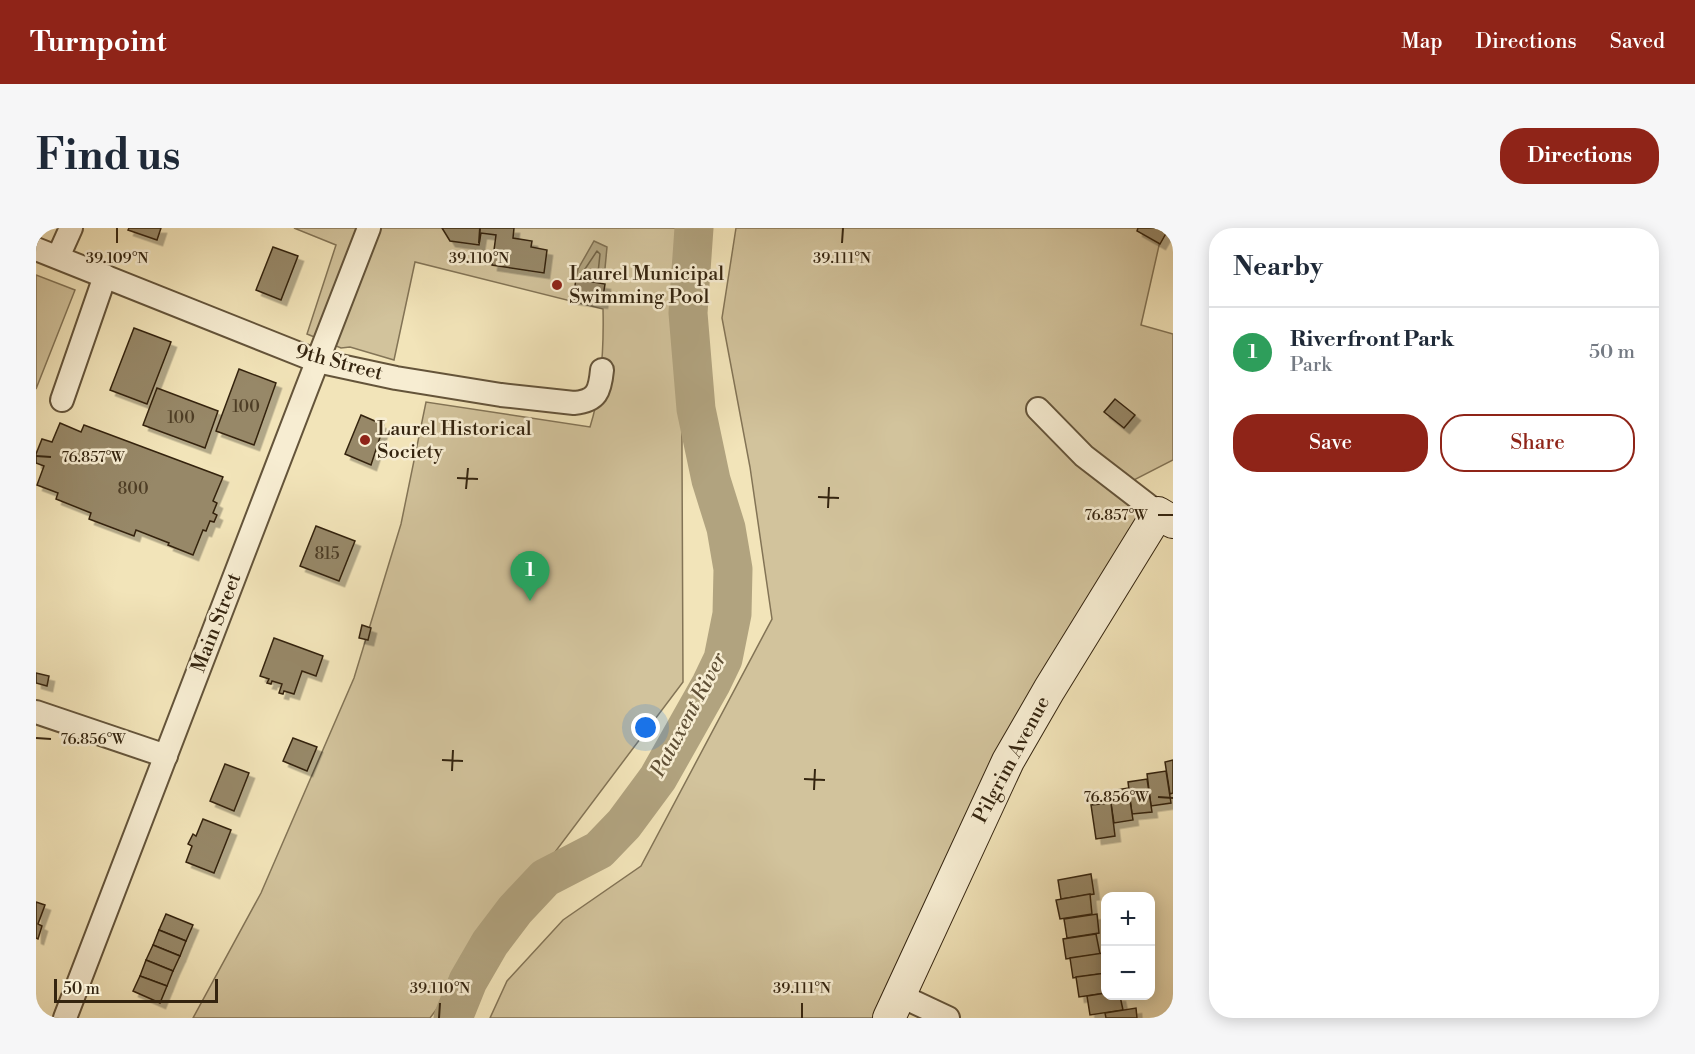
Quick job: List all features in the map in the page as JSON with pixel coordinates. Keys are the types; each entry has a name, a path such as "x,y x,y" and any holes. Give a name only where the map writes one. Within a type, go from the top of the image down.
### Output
{"street":[{"path":"58,257 71,228"},
{"name":"Main Street","path":"65,1018 369,228"},
{"name":"9th Street","path":"36,249 317,361 396,378 501,395 574,403 585,402 600,389 602,370"},
{"path":"62,400 105,276"},
{"path":"1038,409 1084,456 1165,518"},
{"name":"Pilgrim Avenue","path":"894,1007 1008,761 1049,690 1165,518"},
{"path":"36,712 166,756"},
{"path":"894,1007 948,1018"}],"shaded area":[{"path":"294,228 681,228 683,682 430,1018 193,1018 261,893 354,678 401,524 426,402 590,427 601,369 603,309 415,262 394,360 350,347 341,348 307,334 336,245"},
{"path":"736,228 1163,228 1141,325 1173,334 1173,460 1122,486 1158,513 1049,690 889,1018 490,1018 507,981 563,920 641,866 772,619 750,467 722,318"},
{"path":"36,275 75,290 36,389"}],"water":[{"path":"594,241 607,247 604,279 600,282 576,278 578,269"}],"building":[{"path":"129,228 161,228 157,240 128,230"},
{"path":"442,228 514,228 513,238 532,241 531,247 547,250 544,273 492,265 496,235 481,233 479,245 450,241"},
{"path":"1138,228 1169,228 1160,244 1137,231"},
{"path":"273,247 298,256 281,300 256,290"},
{"path":"576,279 605,284 602,303 573,299"},
{"path":"134,328 171,342 147,404 110,390"},
{"path":"239,369 276,383 254,445 216,431"},
{"path":"157,388 218,411 205,448 143,425"},
{"path":"1115,399 1135,415 1124,428 1104,412"},
{"name":"Laurel Historical Society","path":"361,415 384,425 371,465 345,454"},
{"path":"60,423 81,432 84,425 223,477 213,501 217,503 213,513 217,515 214,522 210,521 206,531 203,530 193,555 136,530 134,536 89,519 91,513 56,499 58,493 37,485 44,466 36,463 36,454 42,439 52,442"},
{"path":"316,526 355,541 339,581 300,566"},
{"path":"362,625 371,628 368,640 359,638"},
{"path":"274,638 323,656 316,676 302,671 294,694 284,691 283,694 279,693 282,684 272,681 271,684 267,683 269,679 260,676"},
{"path":"36,673 49,676 47,686 36,683"},
{"path":"293,738 317,747 307,771 283,761"},
{"path":"1173,760 1173,793 1170,794 1165,762"},
{"path":"225,764 249,773 234,811 210,801"},
{"path":"1166,771 1171,803 1151,806 1147,774"},
{"path":"1147,779 1152,812 1132,814 1128,782"},
{"path":"1128,788 1133,820 1114,823 1109,791"},
{"path":"1111,803 1115,836 1096,839 1091,805"},
{"path":"203,819 231,830 214,873 186,862 192,846 188,844 193,834 196,836"},
{"path":"1091,874 1094,894 1061,899 1058,880"},
{"path":"1090,894 1092,914 1060,919 1056,900"},
{"path":"36,902 45,905 38,924 42,926 38,939 36,938"},
{"path":"166,914 193,925 186,941 159,930"},
{"path":"1097,914 1099,933 1067,938 1064,919"},
{"path":"159,930 186,941 180,956 153,945"},
{"path":"1096,934 1100,954 1066,959 1063,939"},
{"path":"153,945 180,956 173,971 146,960"},
{"path":"1101,953 1101,974 1073,978 1070,958"},
{"path":"146,960 173,971 167,986 140,976"},
{"path":"1101,974 1101,994 1079,997 1076,977"},
{"path":"140,976 167,986 160,1003 133,991"},
{"path":"1101,994 1101,1000 1121,1000 1123,1010 1090,1015 1087,996"},
{"path":"1136,1008 1137,1018 1106,1018 1105,1013"}],"waterway":[{"name":"Patuxent River","path":"453,1018 468,981 490,943 515,910 545,878 599,850 624,824 658,778 723,659 732,614 733,569 726,528 711,480 696,409 688,313 694,228"}],"place":[{"name":"Laurel Municipal Swimming Pool","path":"557,285"},
{"name":"Laurel Historical Society","path":"365,440"},
{"name":"Riverfront Park","path":"530,601"}]}
